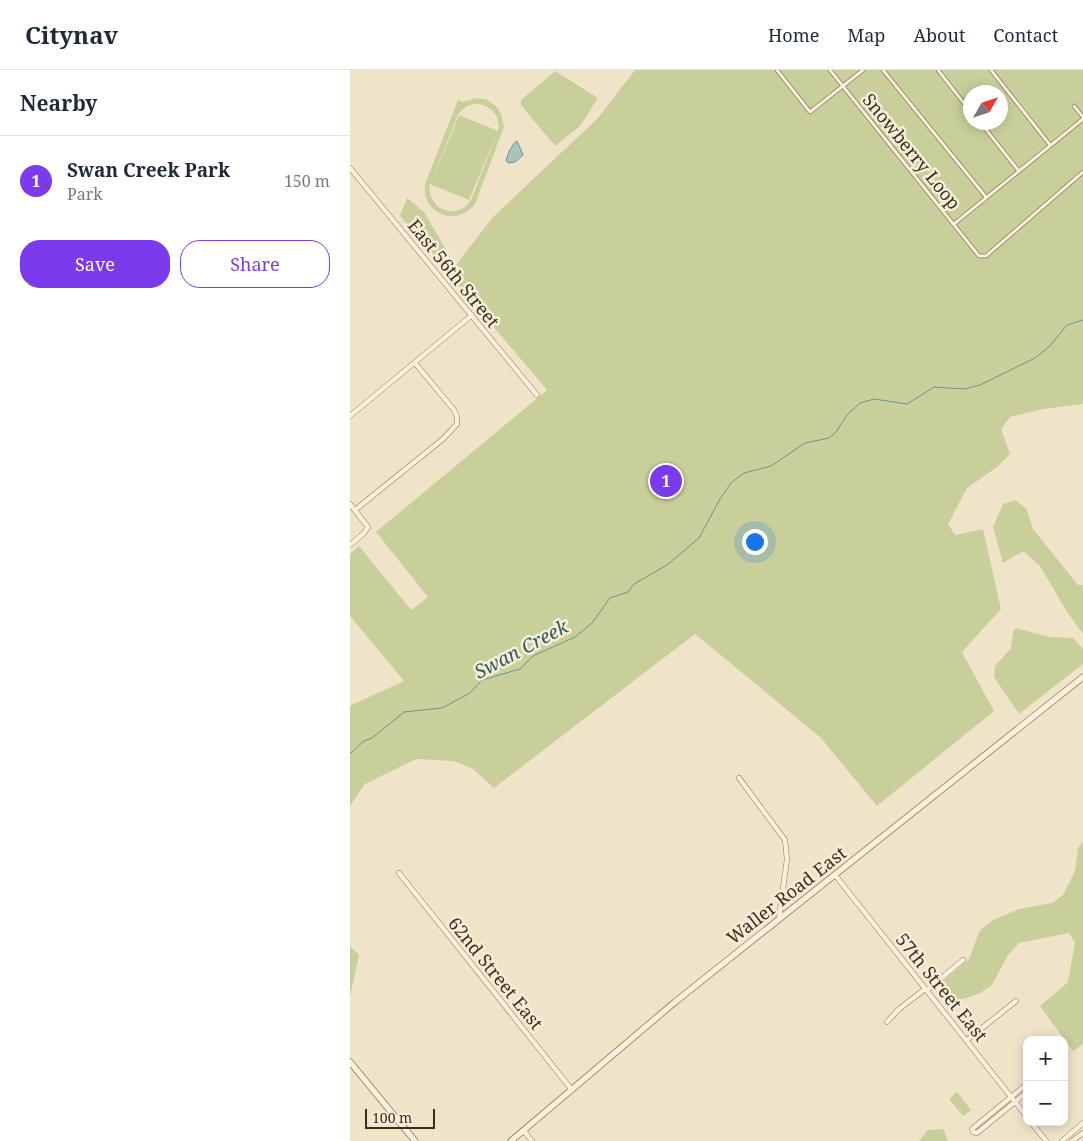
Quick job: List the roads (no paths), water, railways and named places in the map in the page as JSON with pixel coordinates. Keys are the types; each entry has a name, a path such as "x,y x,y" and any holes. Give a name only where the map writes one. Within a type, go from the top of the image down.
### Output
{"street":[{"name":"Snowberry Loop","path":"777,70 810,112 843,86 954,224 1083,118"},
{"path":"830,70 843,86 863,70"},
{"path":"883,70 986,197"},
{"path":"938,70 963,102"},
{"path":"991,70 1050,145"},
{"path":"1074,106 1083,118"},
{"path":"986,130 1018,170"},
{"name":"East 56th Street","path":"350,168 537,395"},
{"path":"954,224 979,256 986,256 1083,172"},
{"path":"350,416 472,315"},
{"path":"355,510 447,436 457,424 454,410 415,363"},
{"path":"350,504 367,525 367,530 350,545"},
{"name":"Waller Road East","path":"511,1141 674,1002 1083,677"},
{"path":"739,778 785,840 787,859 779,919"},
{"name":"62nd Street East","path":"399,873 572,1090"},
{"name":"57th Street East","path":"835,875 1023,1112"},
{"path":"886,1022 963,960"},
{"path":"966,1040 1016,1001"},
{"path":"350,1062 415,1141"},
{"path":"1023,1089 1013,1100 977,1132 973,1132 972,1129 1013,1100 1023,1094"},
{"path":"1062,1141 1083,1123"},
{"path":"1034,1126 1046,1141"},
{"path":"524,1131 532,1141"},
{"path":"1072,1141 1083,1132"}],"water":[{"path":"517,141 523,155 515,162 508,163 506,160 509,152"}],"waterway":[{"name":"Swan Creek","path":"350,754 364,741 372,738 404,712 442,708 470,693 482,680 520,669 533,656 575,637 592,623 610,598 628,592 634,584 667,565 699,538 731,483 744,473 771,466 805,443 829,438 836,432 847,415 860,403 874,399 907,404 934,387 964,389 980,385 1035,358 1049,347 1067,325 1083,320"}],"place":[{"name":"Swan Creek Park","path":"666,481"}]}
